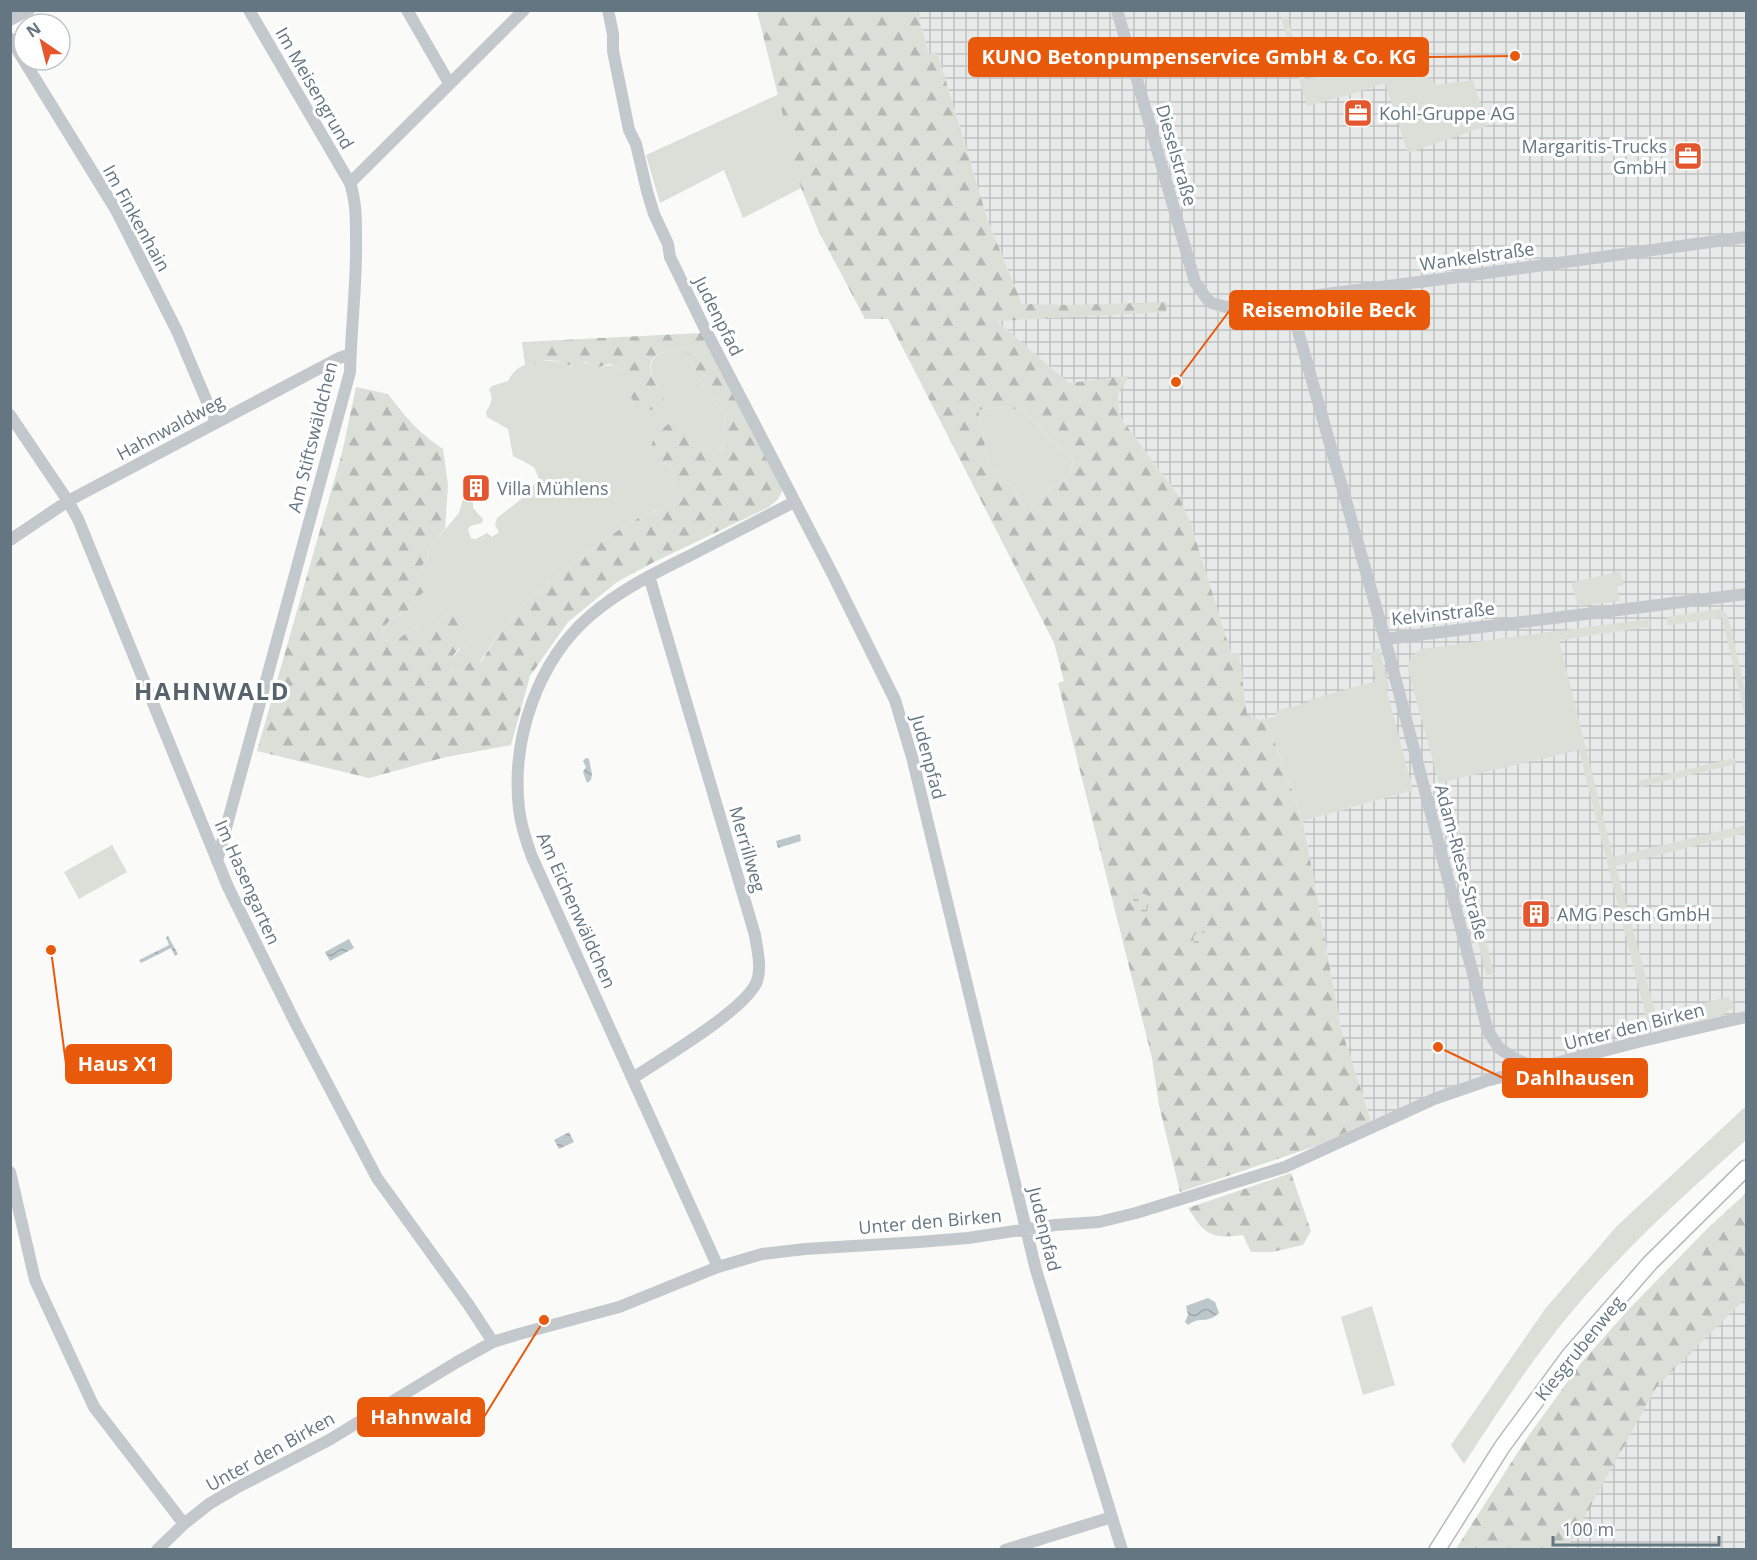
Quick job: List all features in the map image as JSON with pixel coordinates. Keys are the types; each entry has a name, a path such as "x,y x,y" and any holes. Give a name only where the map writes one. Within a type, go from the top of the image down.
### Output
{"main road":[{"name":"Kiesgrubenweg","path":"1437,1550 1502,1447 1569,1356 1650,1263 1746,1168"}],"street":[{"path":"10,20 29,10"},
{"name":"Im Meisengrund","path":"249,10 350,183"},
{"path":"407,10 449,83"},
{"path":"350,183 524,10"},
{"name":"Judenpfad","path":"608,10 614,34 613,51 629,130 636,144 647,191 654,214 668,244 670,257 895,700 912,757 1036,1270 1122,1550"},
{"name":"Dieselstraße","path":"1117,10 1195,282 1202,294 1212,303"},
{"name":"Im Finkenhain","path":"10,38 116,210 177,331 216,423"},
{"name":"Am Stiftswäldchen","path":"217,861 350,372 357,269 356,210 350,183"},
{"name":"Wankelstraße","path":"1212,303 1226,306 1289,299 1746,237"},
{"name":"Kelvinstraße","path":"1289,299 1385,639 1746,594"},
{"name":"Hahnwaldweg","path":"10,540 68,501 339,358 351,354"},
{"name":"Im Hasengarten","path":"10,415 78,519 228,887 290,1014 364,1156 394,1203 434,1256 493,1342"},
{"name":"Am Eichenwäldchen","path":"718,1267 532,857 519,810 519,761 526,719 532,701 550,665 570,636 590,615 620,593 649,576 794,501"},
{"name":"Merrillweg","path":"633,1078 729,1014 746,998 758,980 759,960 755,935 649,576"},
{"name":"Adam-Riese-Straße","path":"1385,639 1488,1031 1498,1048 1515,1059 1539,1068"},
{"name":"Unter den Birken","path":"158,1550 184,1524 209,1504 329,1440 493,1342 619,1307 718,1267 762,1254 789,1250 968,1238 1099,1222 1136,1214 1285,1167 1434,1099 1486,1081 1746,1017"},
{"path":"10,1172 35,1280 94,1407 184,1524"},
{"path":"1005,1550 1112,1517"}],"shaded area":[{"path":"917,11 1746,11 1746,1012 1665,1031 1371,1121 1341,1028 1303,821 1413,790 1385,688 1259,720 1247,714 1239,653 1231,654 1190,521 1178,495 1120,417 1118,394 1069,383 997,321 1031,319 1022,304 988,221 937,51 929,54"},
{"path":"1746,1268 1746,1549 1531,1550"}],"green space":[{"path":"757,11 917,11 929,54 937,51 988,221 1022,304 1167,302 1166,312 997,321 1069,383 1129,376 1118,394 1120,417 1178,495 1190,521 1231,653 1239,653 1247,714 1267,724 1303,821 1341,1028 1371,1121 1316,1146 1180,1192 1159,1105 1152,1058 1058,683 1064,681 1054,643 888,319 865,319 819,232 801,188","holes":["1006,406 1022,412 1038,423 1051,442 1074,461 1068,476 1038,499 1028,513 1011,486 989,466 978,410"]},
{"path":"1287,16 1305,80 1345,68 1366,68 1383,72 1399,68 1419,70 1437,85 1473,80 1487,126 1408,153 1385,83 1307,106 1281,18"},
{"path":"779,94 801,188 743,218 724,170 660,203 646,155"},
{"path":"701,333 783,490 778,499 769,507 617,582 568,622 530,676 511,745 446,757 369,778 257,751 342,453 356,387 388,394 426,437 443,449 448,485 445,529 431,546 427,559 421,567 424,572 429,573 430,589 421,594 408,611 392,618 382,629 384,640 393,643 413,628 425,635 448,613 459,618 465,642 451,662 452,671 458,672 470,662 481,662 499,633 520,608 549,582 611,535 645,514 672,506 683,500 673,480 674,472 671,465 661,462 652,452 653,440 663,428 670,423 715,455 722,448 725,438 724,414 697,376 685,347 667,351 652,359 650,365 652,377 664,399 652,410 642,407 631,398 617,367 609,364 599,367 585,362 575,367 548,360 525,365 522,342"},
{"path":"685,347 697,376 724,414 725,438 722,448 715,455 707,451 702,444 663,463 671,465 674,472 673,480 684,500 645,514 611,535 549,582 520,608 499,633 480,662 470,662 458,672 452,671 450,660 460,649 448,613 425,635 413,628 393,643 384,640 382,629 392,618 408,611 421,594 430,589 421,567 427,559 431,546 459,513 463,499 469,496 473,499 473,508 483,519 482,523 470,526 468,530 471,538 476,539 487,533 492,537 499,532 495,525 497,518 520,500 539,479 534,467 513,456 508,429 487,417 486,412 492,398 489,390 492,386 508,381 518,368 533,362 550,361 572,367 584,363 614,366 628,383 659,389 651,372 654,358 664,352"},
{"path":"1006,406 1022,412 1038,423 1051,442 1074,461 1068,476 1038,499 1028,513 1011,486 989,466 978,410"},
{"path":"1620,571 1624,585 1617,587 1620,601 1578,606 1571,583"},
{"path":"1718,609 1724,611 1728,616 1746,694 1746,720 1722,618 1668,625 1666,617"},
{"path":"1650,619 1650,627 1559,640 1613,857 1746,825 1746,833 1616,866 1656,1015 1728,997 1734,1004 1733,1008 1714,1020 1665,1031 1650,1027 1646,1017 1579,750 1439,783 1408,670 1412,657 1422,649"},
{"path":"1379,648 1389,687 1386,688 1413,790 1303,821 1271,732 1267,724 1259,720 1276,716 1275,711 1376,681 1370,653"},
{"path":"1734,758 1736,764 1640,787 1638,781"},
{"path":"1456,818 1494,974 1486,975 1448,821"},
{"path":"112,845 127,872 79,899 64,872"},
{"path":"1136,891 1147,895 1149,901 1147,912 1144,914 1134,909 1133,894"},
{"path":"1204,931 1205,940 1197,946 1194,944 1193,937 1197,932"},
{"path":"1746,1106 1746,1140 1654,1224 1589,1291 1527,1369 1464,1464 1451,1445 1545,1309 1617,1226"},
{"path":"1291,1173 1311,1231 1303,1245 1272,1252 1251,1252 1243,1235 1223,1236 1210,1233 1199,1224 1188,1208"},
{"path":"1746,1193 1746,1298 1657,1386 1567,1549 1456,1549 1527,1438 1581,1363 1629,1309 1707,1229"},
{"path":"1372,1306 1395,1385 1363,1395 1341,1317"}],"water":[{"path":"586,758 589,759 592,774 591,780 587,783 583,772 586,767 583,761"},
{"path":"800,834 801,841 778,848 776,841"},
{"path":"168,936 178,954 175,956 171,948 141,963 139,960 169,945 166,937"},
{"path":"349,939 354,948 330,961 325,952"},
{"path":"569,1132 574,1142 559,1149 554,1140"},
{"path":"1208,1298 1215,1302 1219,1313 1211,1319 1188,1325 1185,1322 1188,1315 1186,1306"}],"place":[{"name":"KUNO Betonpumpenservice GmbH & Co. KG","path":"1515,56"},
{"name":"Kohl-Gruppe AG","path":"1358,113"},
{"name":"Margaritis-Trucks GmbH","path":"1688,156"},
{"name":"Reisemobile Beck","path":"1176,382"},
{"name":"Villa Mühlens","path":"476,488"},
{"name":"AMG Pesch GmbH","path":"1536,914"},
{"name":"Haus X1","path":"51,950"},
{"name":"Dahlhausen","path":"1438,1047"},
{"name":"Hahnwald","path":"544,1320"}],"district":[{"name":"HAHNWALD","path":"212,690"}]}
